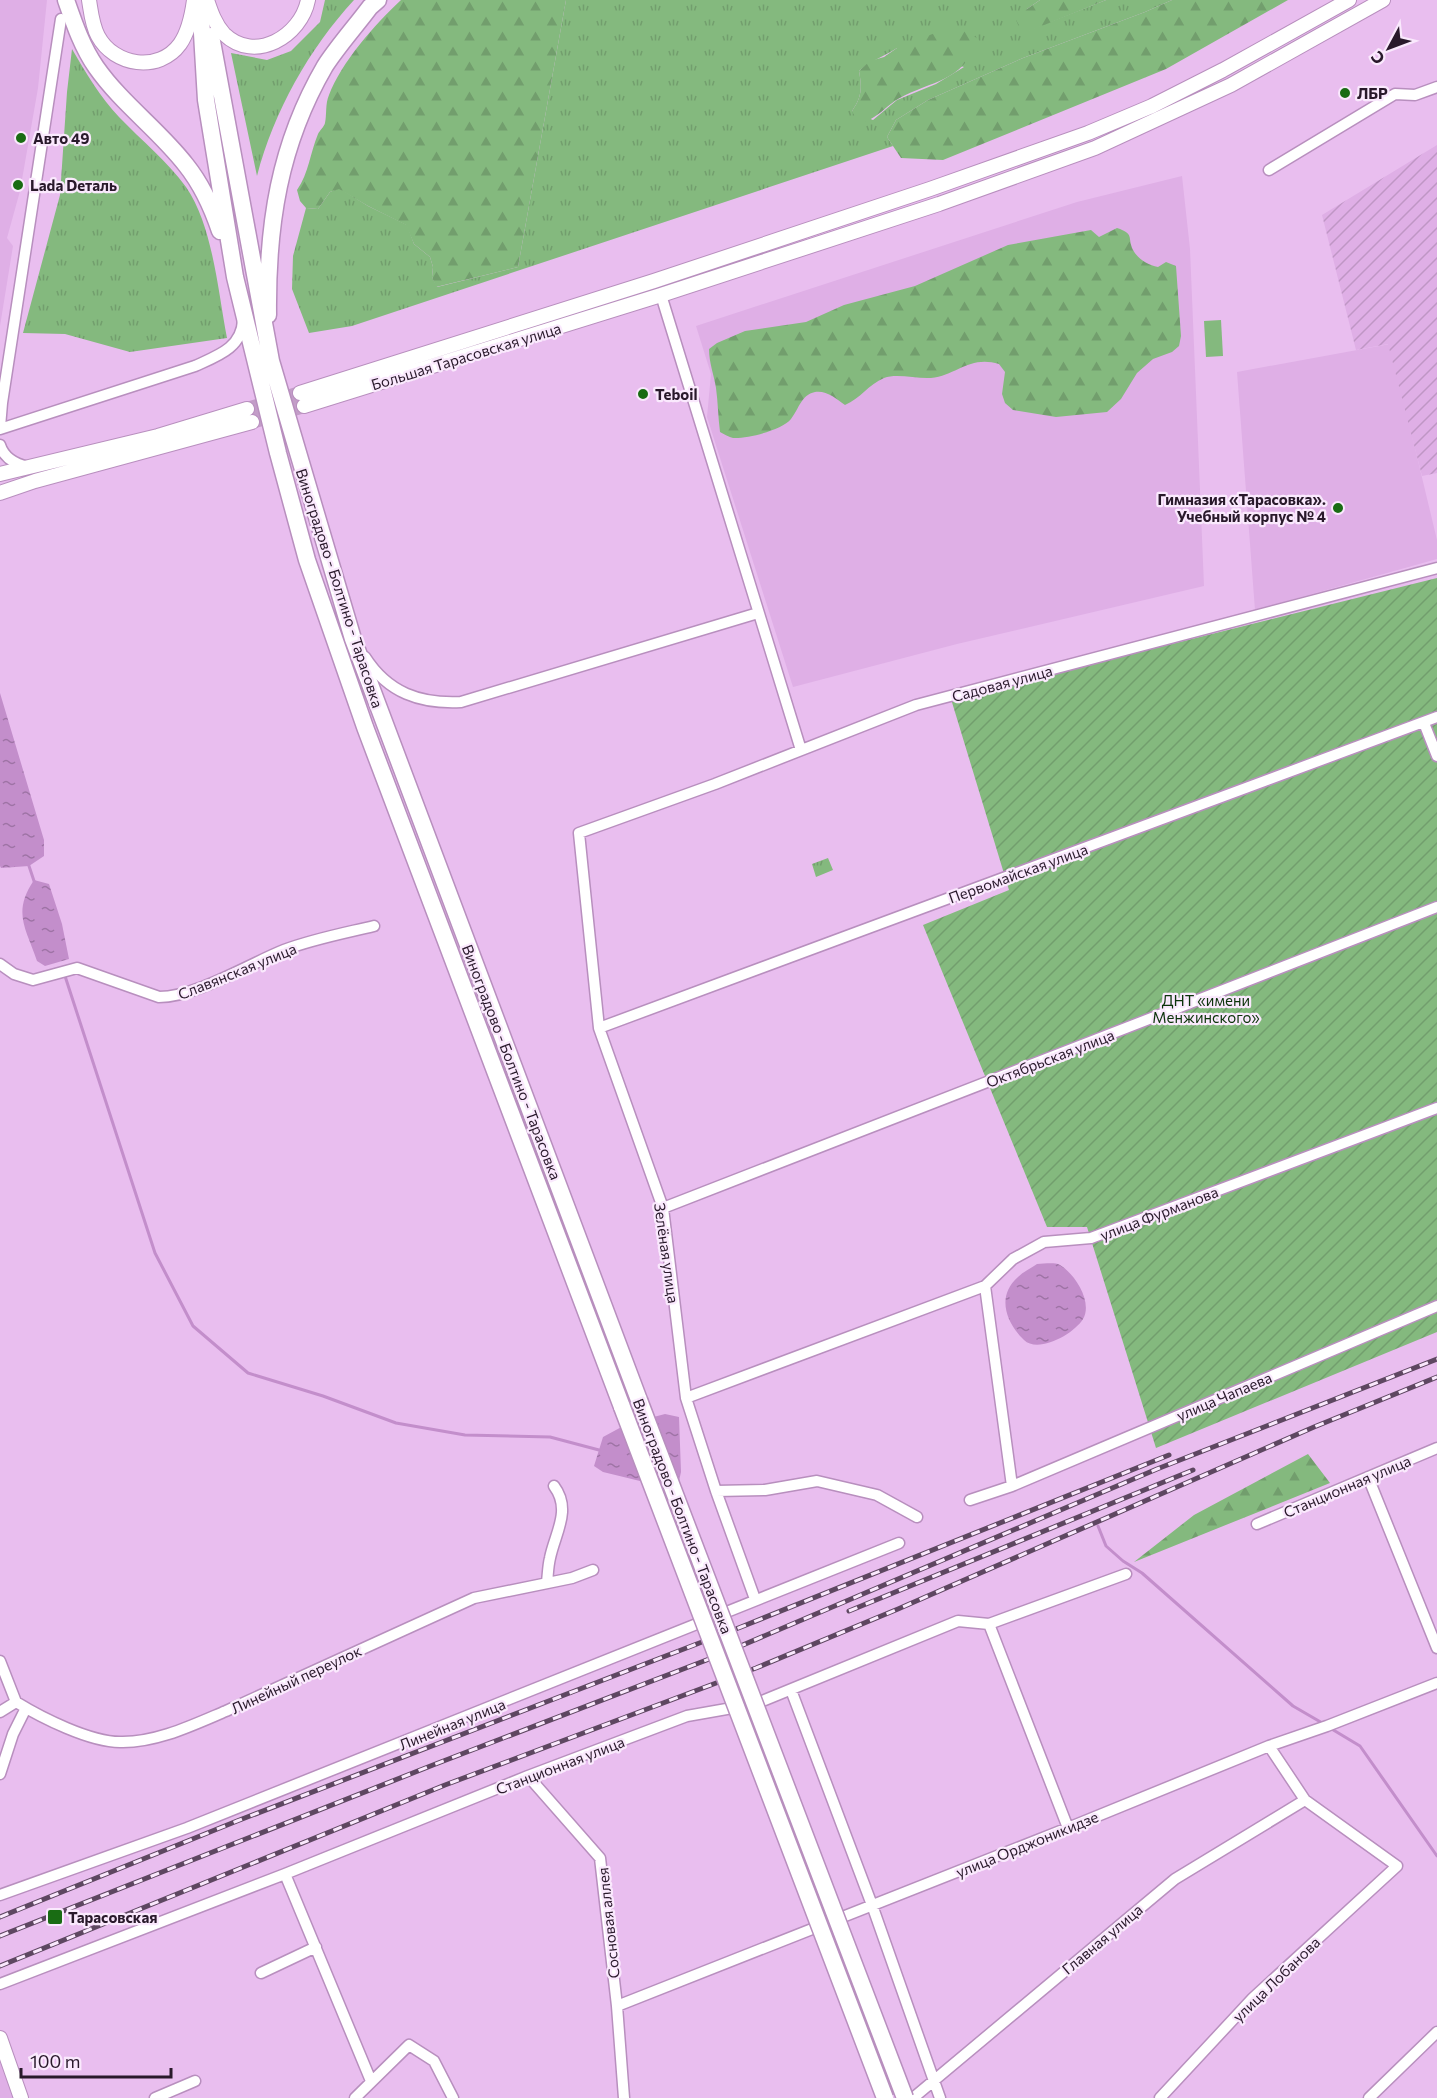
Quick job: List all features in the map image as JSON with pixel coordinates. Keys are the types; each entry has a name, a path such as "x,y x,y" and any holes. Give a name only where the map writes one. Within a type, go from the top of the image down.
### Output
{"main road":[{"path":"66,0 75,27 95,66 123,100 186,165 201,186 213,212 235,277"},
{"name":"Виноградово - Болтино - Тарасовка","path":"204,0 206,100 235,277 278,453 311,571 365,727 885,2098"},
{"name":"Виноградово - Болтино - Тарасовка","path":"204,0 271,361 353,639 905,2098"},
{"path":"271,361 268,312 270,245 280,175 299,117 326,65 370,7 378,0"}],"street":[{"path":"89,0 93,24 105,46 125,60 140,63 163,58 179,45 189,26 194,0"},
{"path":"204,0 216,24 224,34 241,44 261,46 279,40 292,30 303,15 308,0"},
{"name":"Большая Тарасовская улица","path":"1349,0 1162,101 1088,133 930,189 302,399 661,295 939,204 1095,148 1231,85 1383,0"},
{"path":"61,19 28,220 0,428 195,366 221,354 236,343 243,328 244,314"},
{"path":"1269,170 1395,94 1415,94 1437,87"},
{"path":"661,295 801,750"},
{"path":"0,474 250,415 0,493"},
{"path":"0,445 1,450 9,459 28,467"},
{"name":"Садовая улица","path":"579,834 715,784 916,705 1437,568"},
{"path":"353,639 371,666 386,683 408,696 438,703 461,702 758,613"},
{"name":"Первомайская улица","path":"598,1028 1437,717"},
{"path":"1424,723 1437,756"},
{"name":"Зелёная улица","path":"579,834 598,1028 663,1208 686,1398 716,1491 755,1599"},
{"name":"Октябрьская улица","path":"663,1208 1437,907"},
{"name":"Славянская улица","path":"0,964 14,974 33,980 77,968 159,997 172,997 286,949 374,926"},
{"name":"улица Фурманова","path":"686,1398 985,1286 1013,1259 1044,1242 1091,1238 1437,1108"},
{"path":"970,1500 1012,1486 985,1286"},
{"name":"улица Чапаева","path":"1012,1486 1437,1306"},
{"name":"Станционная улица","path":"1257,1524 1437,1448"},
{"path":"1368,1477 1437,1648"},
{"path":"716,1491 765,1490 817,1481 877,1495 916,1517"},
{"path":"546,1582 550,1558 561,1521 561,1496 554,1486"},
{"name":"Линейная улица","path":"0,1895 187,1828 475,1714 755,1599 900,1543"},
{"name":"Линейный переулок","path":"16,1702 42,1718 93,1737 119,1743 154,1738 186,1728 226,1711 474,1598 572,1578 593,1569"},
{"name":"Станционная улица","path":"0,1984 285,1874 528,1776 687,1716 755,1704 958,1621 989,1624 1126,1574"},
{"path":"989,1624 1068,1828"},
{"path":"0,1661 16,1702 0,1712"},
{"name":"улица Орджоникидзе","path":"616,2006 1068,1828 1269,1746 1437,1683"},
{"path":"790,1690 872,1905 940,2098"},
{"path":"0,1774 13,1734 26,1708"},
{"path":"1269,1746 1305,1800"},
{"name":"Сосновая аллея","path":"528,1776 600,1858 624,2098"},
{"name":"улица Лобанова","path":"1160,2098 1253,1998 1397,1866 1305,1800"},
{"name":"Главная улица","path":"913,2098 1175,1879 1305,1800"},
{"path":"285,1874 371,2081"},
{"path":"261,1973 316,1947"},
{"path":"1369,2098 1437,2032"},
{"path":"0,2038 21,2098"},
{"path":"355,2098 409,2045 434,2061 453,2098"},
{"path":"155,2098 195,2081"}],"shaded area":[{"path":"0,0 47,0 38,88 20,191 7,238 13,246 0,326"},
{"path":"1437,145 1437,473 1422,476 1388,344 1356,350 1322,215"},
{"path":"1182,176 1190,249 1204,586 957,644 793,687 707,417 711,374 696,326 1077,202"},
{"name":"Гимназия «Тарасовка». Учебный корпус № 4","path":"1390,344 1437,540 1437,559 1255,610 1237,372"},
{"path":"0,2051 16,2098 0,2098"}],"green space":[{"path":"325,0 354,0 322,39 295,82 273,128 257,176 231,53 267,60 291,51 320,22"},
{"path":"401,0 566,0 518,267 436,287 432,277 433,267 430,257 414,244 406,225 339,189 330,192 318,209 306,208 300,201 297,190 304,177 318,134 326,120 328,98 334,83 360,44"},
{"path":"566,0 1040,0 1027,9 1022,33 1106,0 1172,0 1023,58 928,100 896,120 887,137 893,146 352,326 309,333 292,289 293,256 306,208 318,209 330,192 339,188 368,206 407,225 414,244 430,257 433,267 432,277 437,287 518,267","holes":["897,48 964,67 936,84 897,100 873,120 852,111 860,92 859,71"]},
{"path":"1040,0 1106,0 1022,34 1016,20"},
{"path":"1172,0 1288,0 1166,69 943,160 901,158 887,137 896,120 928,100 1023,58"},
{"path":"955,28 970,33 979,40 972,54 955,73 898,99 876,116 858,124 852,111 860,92 859,71 870,61 884,57 897,48 940,31"},
{"path":"72,49 106,101 119,117 171,168 195,203 203,221 213,260 227,338 130,352 65,334 23,333 60,195"},
{"path":"1117,228 1128,234 1133,250 1144,261 1158,267 1166,262 1176,266 1181,336 1179,346 1172,352 1153,359 1137,373 1121,399 1107,412 1056,417 1013,410 1005,403 1002,394 1005,372 999,364 980,362 931,378 895,376 884,378 845,405 827,394 815,392 803,399 791,419 780,427 739,438 731,438 720,432 716,388 709,349 717,343 745,331 806,322 844,305 915,286 1008,245 1091,230 1099,237"},
{"path":"1221,320 1223,356 1206,357 1204,321"},
{"name":"ДНТ «имени Менжинского»","path":"1437,578 1437,1332 1156,1448 1087,1227 1047,1227 923,925 1009,890 951,699"},
{"path":"828,858 833,870 816,877 812,864"},
{"path":"1308,1454 1330,1483 1134,1562 1194,1515"}],"water":[{"path":"0,693 44,840 44,856 29,866 1,868 0,866"},
{"path":"34,880 49,884 62,924 69,959 45,966 37,961 23,920 24,902"},
{"path":"1037,1264 1055,1264 1066,1269 1081,1289 1086,1305 1083,1319 1072,1331 1055,1340 1038,1345 1024,1340 1012,1326 1005,1301 1011,1284"},
{"path":"665,1414 679,1417 681,1472 679,1481 640,1481 603,1472 594,1466 603,1437 627,1424"}],"waterway":[{"path":"29,866 35,884"},
{"path":"65,976 155,1253 193,1326 248,1373 323,1396 396,1423 465,1435 550,1437 599,1450"},
{"path":"1098,1526 1106,1546 1123,1561 1142,1573 1293,1706 1324,1724"},
{"path":"1330,1728 1360,1746 1437,1856"}],"tunnel":[{"path":"247,409 300,393"},
{"path":"252,422 304,406"}],"railway":[{"path":"0,1936 717,1656 1157,1469 1437,1359"},
{"path":"0,1966 445,1785 756,1668 898,1609 1314,1427 1437,1377"},
{"path":"0,1917 237,1821 741,1627 1169,1455"},
{"path":"849,1611 1193,1470"}],"place":[{"name":"ЛБР","path":"1345,93"},
{"name":"Авто 49","path":"21,138"},
{"name":"Lada Dеталь","path":"18,185"},
{"name":"Teboil","path":"643,394"},
{"name":"Гимназия «Тарасовка». Учебный корпус № 4","path":"1338,508"},
{"name":"Тарасовская","path":"55,1917"}]}
